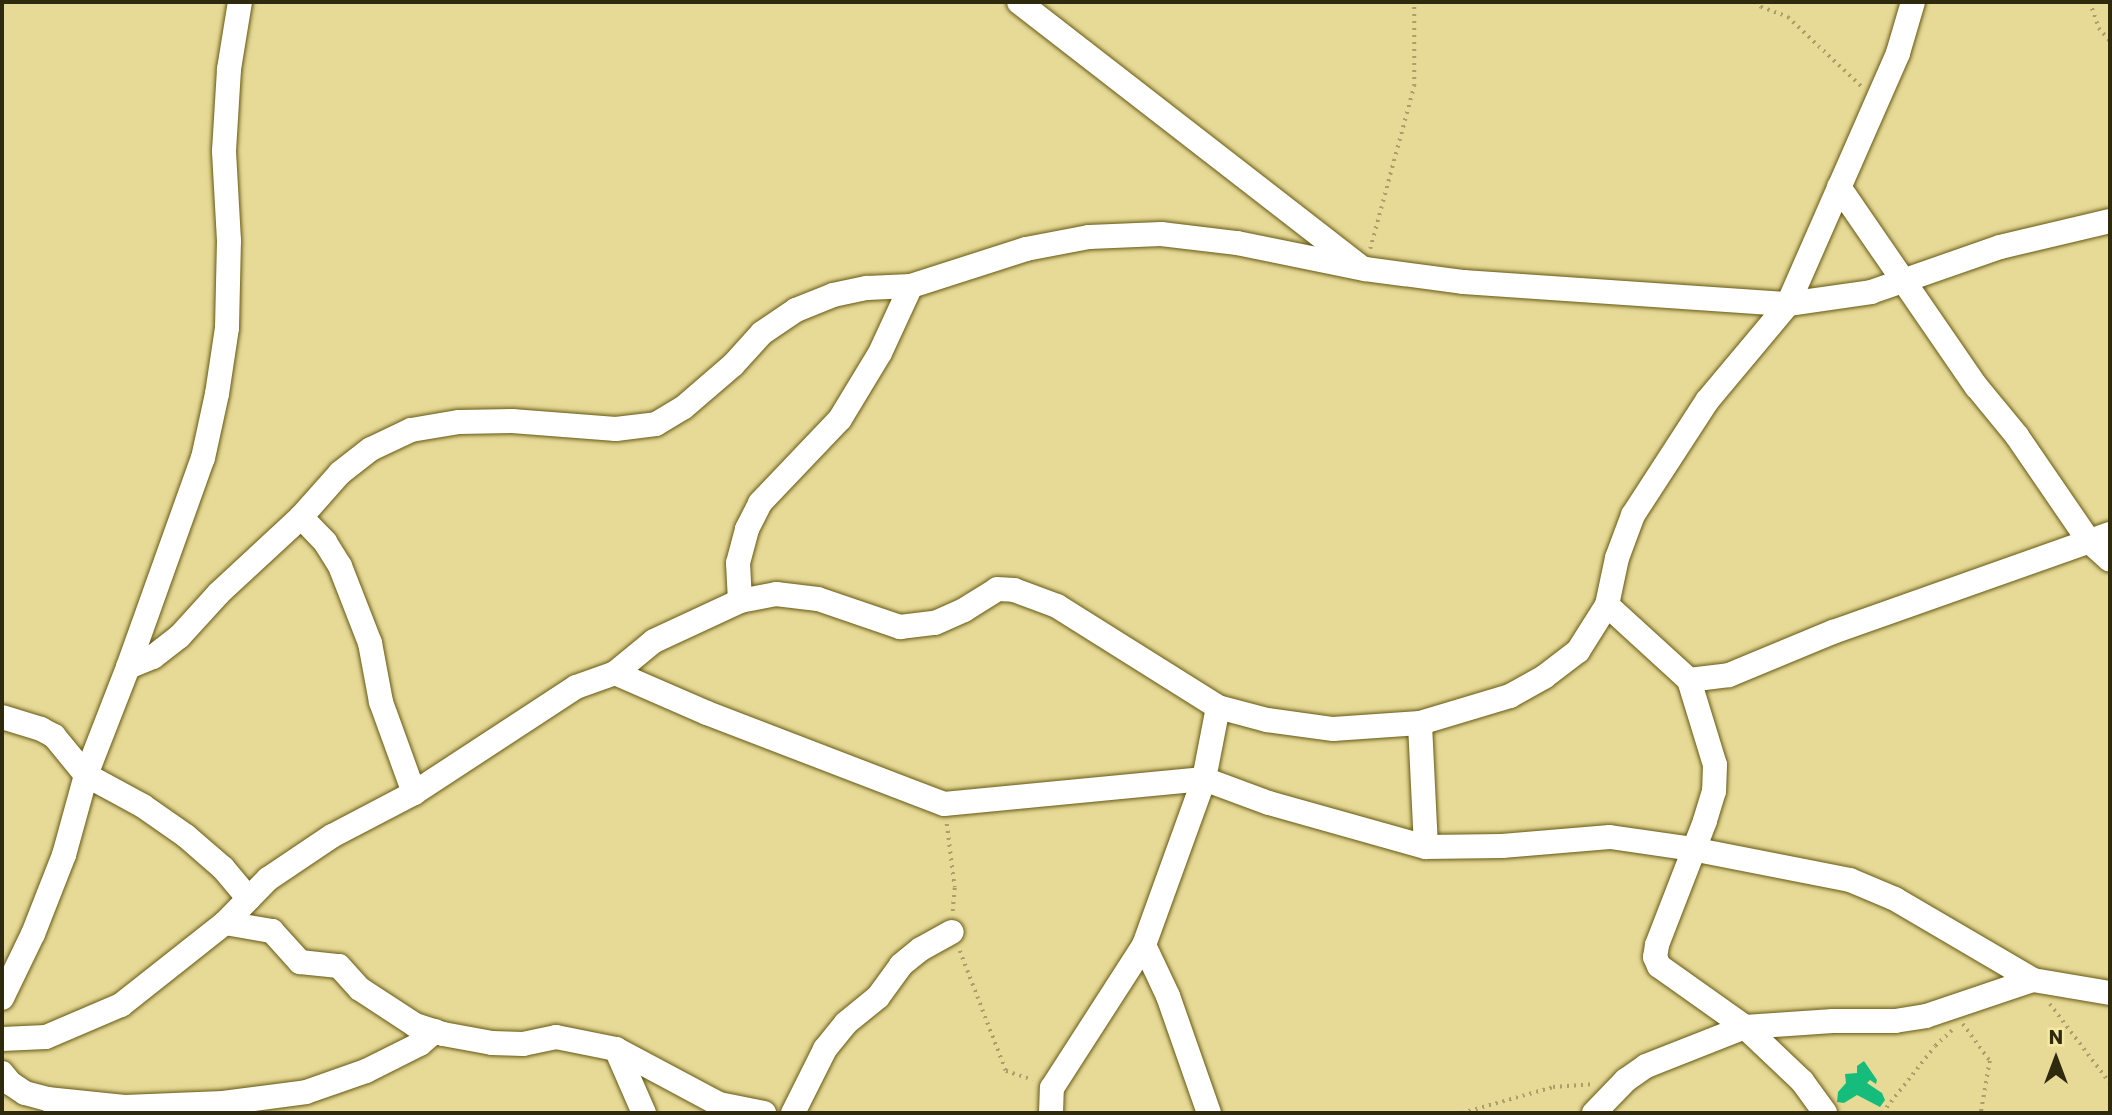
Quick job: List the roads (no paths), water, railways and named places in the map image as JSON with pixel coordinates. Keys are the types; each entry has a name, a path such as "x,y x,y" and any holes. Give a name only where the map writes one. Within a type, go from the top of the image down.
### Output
{"street":[{"path":"2,998 33,934 64,855 86,775 203,458 217,394 227,316 229,241 224,151 229,69 240,2"},
{"path":"1019,2 1365,269"},
{"path":"2,1039 46,1037 121,1005 225,923 268,879 332,836 414,793 576,687 615,673 654,641 740,601 776,594 818,600 900,627 935,623 964,610 997,589 1014,590 1058,606 1218,707 1267,720 1333,729 1419,723 1510,696 1544,677 1578,651 1607,605 1617,558 1633,515 1707,401 1788,304 1898,53 1913,2"},
{"path":"1839,187 1976,386 2100,538 2110,560"},
{"path":"128,667 153,657 179,637 219,593 302,517 340,472 371,449 411,430 459,422 512,421 616,429 637,429 656,424 683,408 733,365 762,333 796,310 833,295 867,288 911,286 1026,249 1089,237 1161,234 1237,243 1365,269 1564,292 1788,304 1839,299 1904,281 2000,247 2110,221"},
{"path":"740,601 738,563 760,503 840,419 880,353 911,286"},
{"path":"302,517 325,542 340,566 370,643 381,702 414,793"},
{"path":"1689,680 1729,675 1833,632 2100,538"},
{"path":"1607,605 1689,680 1715,765 1714,791 1657,945 1655,957 1658,966 1745,1027 1802,1081 1825,1113"},
{"path":"615,673 707,713 944,804 1204,779 1269,803 1426,847 1502,846 1610,837 1692,849 1850,880 1895,899 2033,980 2110,993"},
{"path":"1051,1113 1052,1088 1144,945 1204,779 1218,707"},
{"path":"2,717 41,729 54,736 86,775 143,806 186,836 223,869 249,899"},
{"path":"1419,723 1426,847"},
{"path":"225,923 272,931 300,962 339,966 360,989 415,1025 492,1043 523,1044 556,1037 616,1049 719,1104 764,1113"},
{"path":"793,1113 825,1049 846,1023 878,997 901,965 951,932"},
{"path":"1144,945 1168,996 1209,1113"},
{"path":"1594,1113 1626,1080 1646,1066 1745,1027 1802,1022 1882,1022 1926,1016 2033,980"},
{"path":"2,1073 10,1083 25,1093 47,1099 125,1107 223,1103 306,1093 366,1071 420,1044 435,1031"},
{"path":"616,1049 644,1113"}]}
